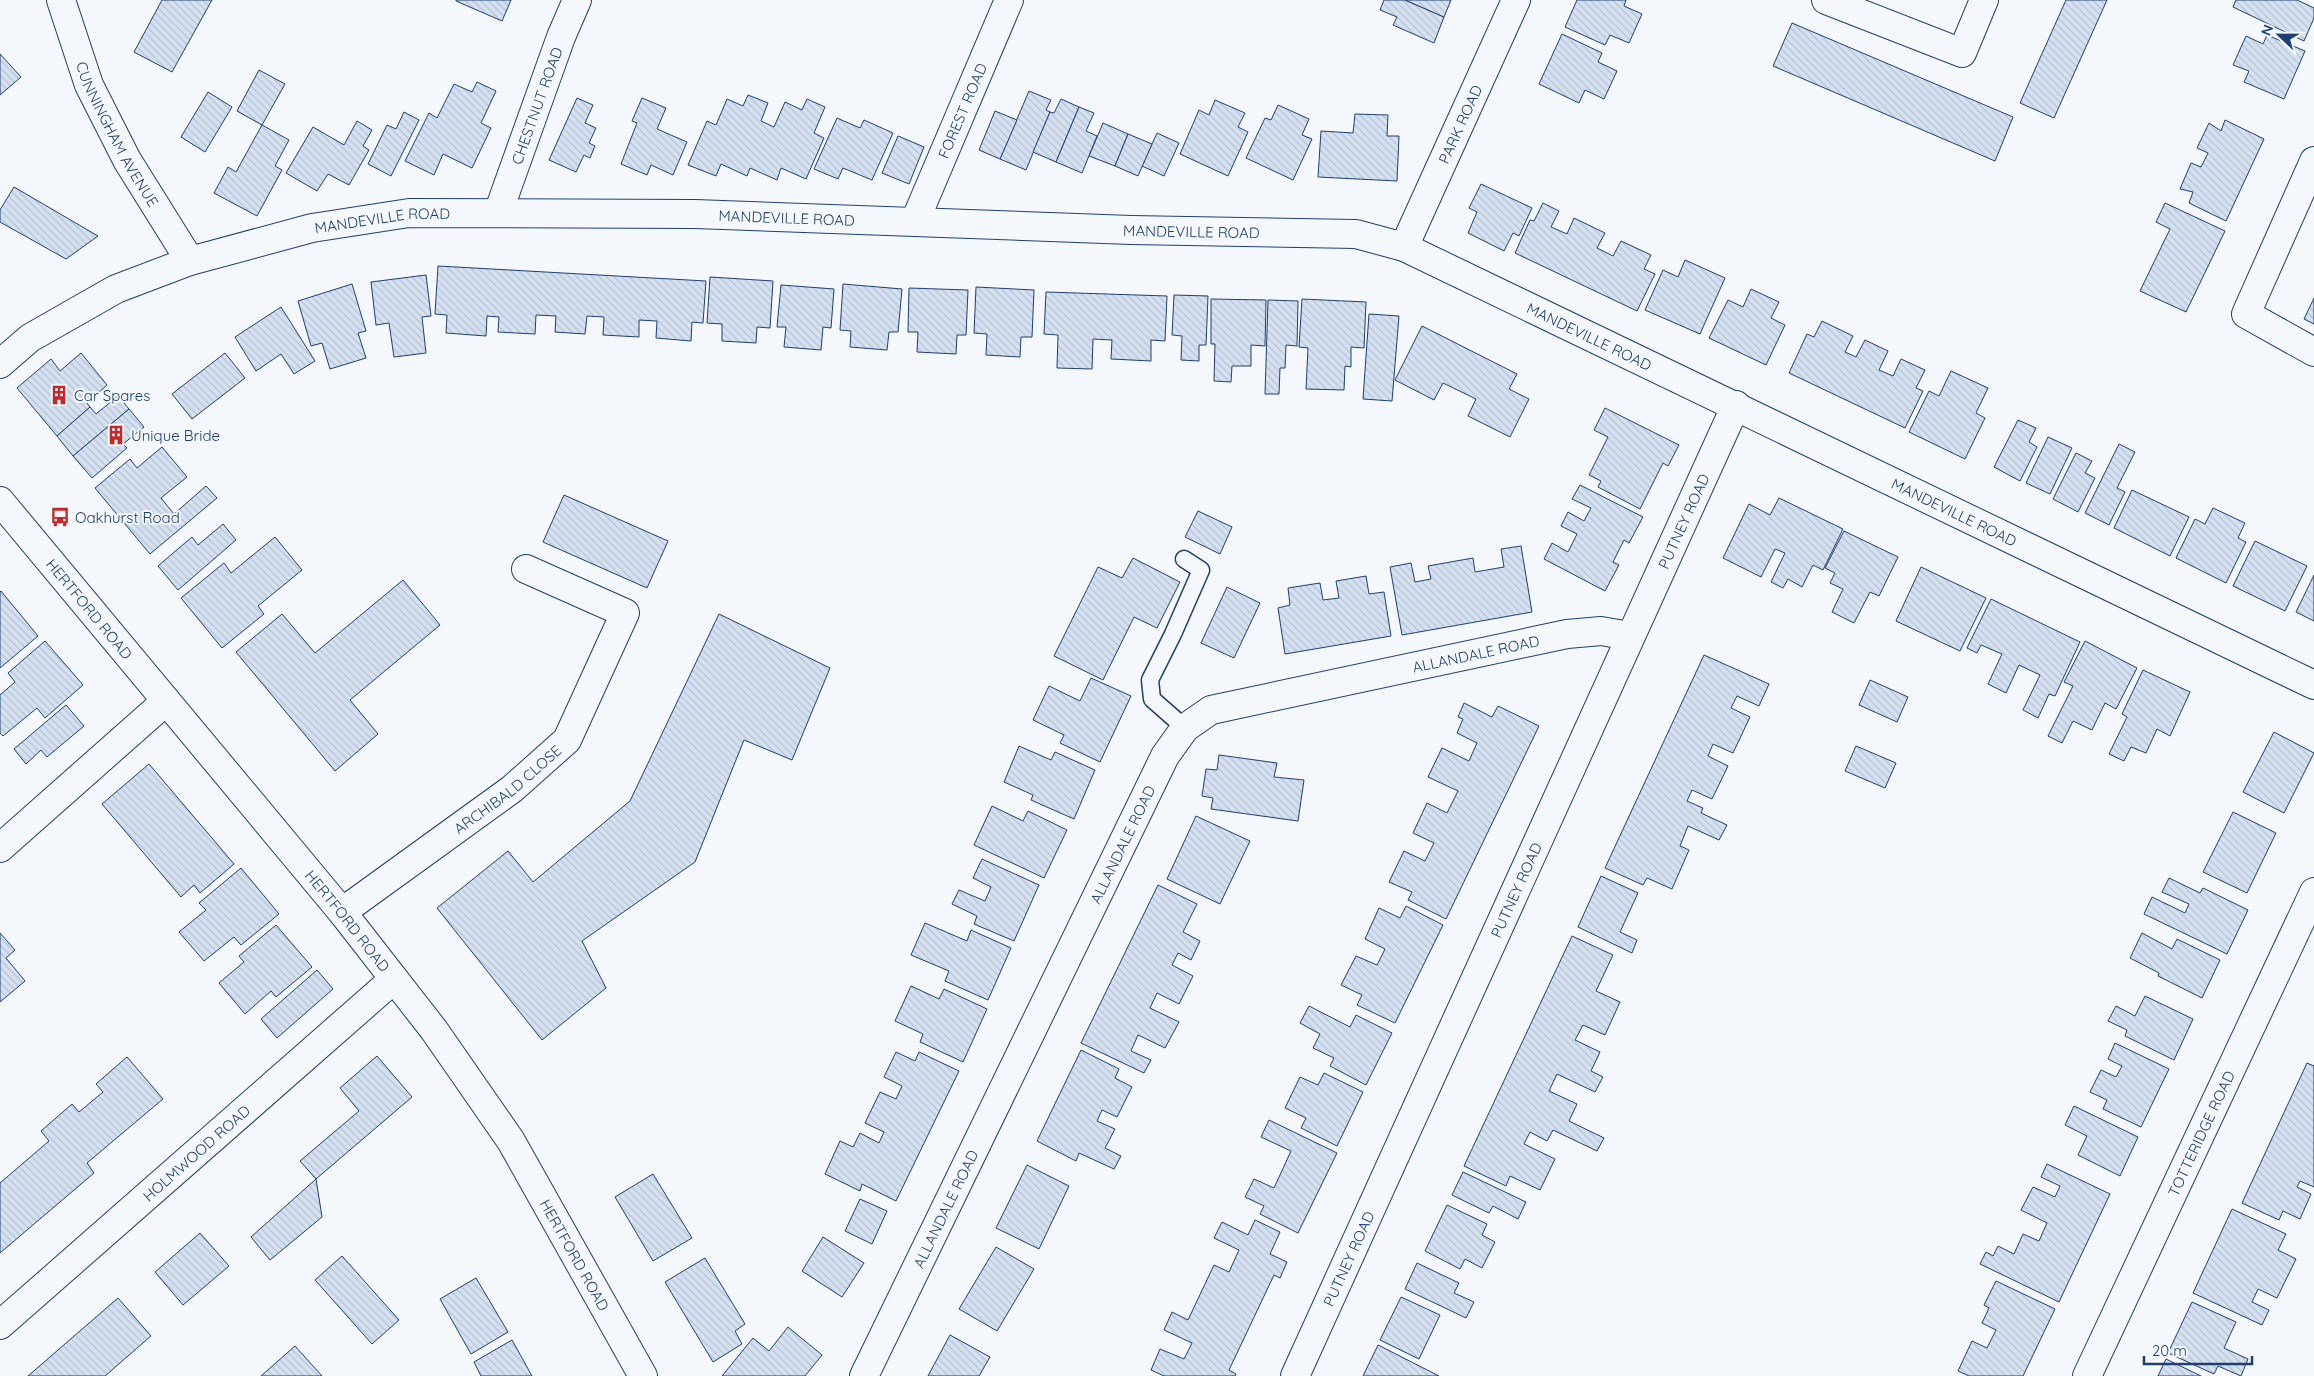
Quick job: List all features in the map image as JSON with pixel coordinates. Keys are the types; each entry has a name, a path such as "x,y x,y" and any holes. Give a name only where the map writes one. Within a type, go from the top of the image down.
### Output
{"street":[{"name":"CUNNINGHAM AVENUE","path":"61,0 94,93 127,160 190,261"},
{"name":"CHESTNUT ROAD","path":"498,213 561,36 577,0"},
{"name":"FOREST ROAD","path":"915,221 1009,0"},
{"name":"PARK ROAD","path":"1404,248 1516,0"},
{"path":"1826,0 1962,53 1984,0"},
{"path":"2314,161 2246,314 2314,352"},
{"name":"MANDEVILLE ROAD","path":"0,364 30,338 116,289 190,261 312,228 409,214 695,214 1131,230 1356,234 1404,248 1736,405 2314,685"},
{"name":"PUTNEY ROAD","path":"1296,1376 1736,405"},
{"name":"HERTFORD ROAD","path":"0,501 342,912 434,1030 511,1141 643,1376"},
{"name":"ARCHIBALD CLOSE","path":"342,912 512,789 568,740 625,613 526,569"},
{"name":"ALLANDALE ROAD","path":"864,1376 1165,756 1185,728 1210,710 1557,636 1601,631 1630,636"},
{"path":"0,848 166,702"},
{"name":"TOTTERIDGE ROAD","path":"2087,1376 2314,892"},
{"name":"HOLMWOOD ROAD","path":"0,1325 394,979"}],"lane":[{"path":"1184,559 1200,570 1173,634 1150,680 1152,699 1185,728"}],"building":[{"path":"162,0 212,0 172,72 134,52"},
{"path":"456,0 511,0 502,21"},
{"path":"1384,0 1405,0 1444,17 1434,43 1393,25 1397,17 1380,10"},
{"path":"1405,0 1451,0 1444,17"},
{"path":"1577,0 1626,0 1624,6 1642,14 1629,43 1610,35 1605,45 1565,27"},
{"path":"2066,0 2107,0 2054,118 2020,103"},
{"path":"2236,0 2297,0 2314,8 2314,18 2304,41 2233,7"},
{"path":"1792,23 2013,117 1995,161 1773,66"},
{"path":"1562,34 1602,53 1598,62 1617,71 1604,99 1585,90 1579,103 1539,84"},
{"path":"2267,35 2305,51 2284,99 2244,82 2249,71 2233,65 2246,36 2263,44"},
{"path":"0,54 21,77 0,95"},
{"path":"259,70 285,84 262,125 237,111"},
{"path":"477,82 496,91 481,123 491,128 472,168 443,154 434,175 405,161 429,113 437,118 454,84 472,92"},
{"path":"1029,91 1051,100 1046,110 1050,112 1026,170 1000,159"},
{"path":"208,92 232,107 205,152 181,137"},
{"path":"748,95 768,103 761,121 774,127 785,102 802,110 807,99 825,107 814,133 824,138 806,179 781,168 777,180 750,168 747,176 721,164 716,176 688,165 707,121 716,125 727,99 743,106"},
{"path":"577,98 593,105 585,123 596,128 589,143 595,146 590,158 584,155 576,172 549,160"},
{"path":"642,98 666,108 657,129 687,142 673,175 651,165 647,175 621,164 637,123 632,121"},
{"path":"1061,99 1079,107 1056,162 1033,152 1050,112 1054,113"},
{"path":"1215,100 1245,113 1238,127 1248,132 1228,176 1180,154 1199,110 1209,115"},
{"path":"1278,105 1309,119 1302,135 1312,139 1293,180 1246,158 1265,118 1271,120"},
{"path":"1079,107 1094,113 1086,131 1097,136 1082,173 1056,162"},
{"path":"995,111 1017,120 1000,159 979,150"},
{"path":"404,112 419,120 391,176 368,164 387,125 396,129"},
{"path":"1355,114 1388,115 1387,136 1399,136 1397,181 1318,177 1321,131 1353,133"},
{"path":"837,118 860,128 864,120 893,133 872,180 843,168 838,179 814,169"},
{"path":"2225,120 2264,139 2226,221 2189,203 2193,192 2180,189 2191,163 2201,167 2208,153 2197,148 2209,123 2221,131"},
{"path":"357,121 372,130 363,146 369,150 349,185 328,174 317,191 286,173 313,127 344,145"},
{"path":"1103,123 1128,134 1115,166 1089,156"},
{"path":"262,125 289,140 275,166 282,170 257,216 214,193 228,167 236,172"},
{"path":"1157,133 1179,143 1164,176 1142,166"},
{"path":"1128,134 1152,144 1138,176 1115,166"},
{"path":"898,136 924,147 909,184 882,173"},
{"path":"1481,184 1532,208 1519,236 1513,233 1504,251 1468,233 1477,212 1469,208"},
{"path":"14,187 98,236 66,259 0,222 0,210"},
{"path":"1543,203 1559,211 1551,227 1567,234 1574,218 1605,233 1597,248 1613,256 1621,241 1651,255 1644,269 1655,274 1637,311 1515,253 1530,220 1534,221"},
{"path":"2165,203 2225,231 2186,312 2140,291 2170,229 2156,222"},
{"path":"1685,260 1725,278 1700,334 1645,310 1663,270 1678,277"},
{"path":"438,266 706,281 703,323 692,322 691,341 656,338 657,321 639,320 639,337 603,335 604,317 587,316 585,334 555,332 556,316 536,315 535,334 498,332 499,317 487,316 486,336 446,333 447,315 435,314"},
{"path":"426,275 431,316 422,317 426,353 394,357 389,323 376,325 371,282"},
{"path":"710,277 773,281 770,328 757,327 756,343 722,341 722,324 707,323"},
{"path":"352,284 366,331 358,333 366,358 330,369 322,343 311,346 298,301"},
{"path":"843,284 902,289 898,332 889,332 887,350 850,347 851,331 840,330"},
{"path":"781,285 834,289 831,328 823,327 821,350 784,347 786,327 777,327"},
{"path":"976,287 1034,290 1032,337 1021,337 1020,357 986,355 987,334 974,333"},
{"path":"909,288 968,290 966,335 957,335 956,354 917,352 918,332 908,332"},
{"path":"1751,289 1779,302 1771,318 1785,325 1766,365 1709,338 1728,300 1743,307"},
{"path":"1046,292 1167,296 1165,341 1151,340 1151,361 1111,359 1112,340 1093,339 1092,369 1057,368 1058,335 1044,334"},
{"path":"1174,295 1208,296 1206,345 1199,345 1199,361 1181,360 1182,336 1172,335"},
{"path":"2314,298 2314,324 2304,319"},
{"path":"1211,299 1266,300 1265,346 1251,345 1251,366 1232,366 1231,382 1214,381 1215,344 1211,344"},
{"path":"1302,299 1366,302 1364,348 1351,347 1351,367 1345,366 1344,390 1306,389 1308,348 1299,347"},
{"path":"1268,300 1298,301 1297,346 1286,345 1285,368 1280,368 1279,394 1265,394"},
{"path":"281,307 315,361 294,374 281,354 256,371 235,337"},
{"path":"1369,314 1399,316 1392,401 1363,399"},
{"path":"1822,321 1853,336 1845,352 1856,357 1865,340 1888,351 1879,370 1893,376 1901,359 1925,370 1916,388 1923,391 1905,428 1789,373 1807,334 1814,337"},
{"path":"1422,326 1517,374 1509,389 1529,399 1510,437 1468,416 1476,399 1443,383 1434,400 1395,380"},
{"name":"Car Spares","path":"81,353 107,385 87,403 90,407 57,436 17,388 51,359 60,371"},
{"path":"225,353 245,378 192,419 172,394"},
{"path":"1951,371 1988,388 1976,413 1985,418 1965,459 1909,432 1929,391 1939,396"},
{"path":"118,396 129,409 73,456 57,436 90,407 96,414"},
{"path":"1605,408 1679,445 1668,466 1663,463 1640,509 1598,487 1601,481 1589,475 1608,437 1594,430"},
{"name":"Unique Bride","path":"129,409 144,427 123,444 127,448 92,478 73,456"},
{"path":"2018,420 2036,428 2029,442 2037,447 2020,481 1994,467"},
{"path":"2048,437 2072,448 2050,494 2026,483"},
{"path":"2119,444 2135,452 2117,488 2125,492 2109,525 2085,513"},
{"path":"162,447 187,477 161,498 174,514 206,486 217,498 150,554 95,488 130,459 137,468"},
{"path":"2076,453 2092,461 2085,473 2095,478 2078,512 2053,499"},
{"path":"1580,485 1643,517 1629,543 1624,540 1613,562 1619,565 1605,591 1544,559 1552,543 1568,552 1577,534 1561,526 1568,512 1584,521 1591,508 1572,499"},
{"path":"2132,490 2189,517 2170,556 2114,528"},
{"path":"564,495 668,541 647,588 543,542"},
{"path":"1779,498 1843,529 1823,570 1813,565 1802,587 1788,579 1783,588 1771,582 1785,553 1775,549 1761,577 1723,558 1749,504 1770,515"},
{"path":"2213,508 2245,523 2238,538 2246,542 2226,583 2176,558 2195,519 2205,524"},
{"path":"1198,511 1232,527 1220,554 1185,537"},
{"path":"223,524 236,540 178,590 158,566 192,537 198,545"},
{"path":"1844,531 1898,557 1879,596 1870,592 1854,623 1832,612 1843,589 1830,583 1835,573 1825,568"},
{"path":"275,537 302,570 258,606 264,614 222,648 181,598 224,563 231,573"},
{"path":"2255,541 2307,566 2285,611 2233,586"},
{"path":"1521,546 1532,612 1402,635 1390,567 1411,563 1415,582 1431,579 1428,566 1473,558 1475,572 1504,567 1501,549"},
{"path":"1133,558 1180,582 1157,628 1134,617 1103,680 1054,656 1098,567 1122,578"},
{"path":"1921,567 1986,598 1960,651 1896,621"},
{"path":"2314,575 2314,621 2296,612"},
{"path":"1366,576 1369,594 1384,592 1391,636 1285,654 1278,608 1290,605 1288,588 1320,583 1323,600 1339,598 1336,581"},
{"path":"403,580 440,625 350,700 378,734 335,771 236,652 282,614 315,653"},
{"path":"1227,587 1260,603 1234,658 1201,643"},
{"path":"0,592 38,636 0,668"},
{"path":"1991,599 2080,642 2055,696 2049,694 2038,718 2023,710 2040,675 2019,665 2006,693 1988,684 2002,654 1981,645 1977,653 1967,648"},
{"path":"719,614 830,668 792,760 744,740 695,862 582,941 606,988 542,1040 437,908 508,851 533,882 630,801"},
{"path":"45,641 83,685 45,718 37,708 3,736 0,733 0,695 15,682 8,673"},
{"path":"2085,641 2137,668 2116,709 2105,703 2092,730 2073,721 2062,743 2048,736 2073,686 2064,682"},
{"path":"1704,655 1769,684 1759,706 1737,696 1731,708 1750,717 1733,753 1713,744 1708,756 1728,766 1712,799 1692,790 1687,801 1703,808 1701,813 1727,825 1719,840 1688,826 1680,846 1689,850 1672,889 1647,878 1643,885 1605,868"},
{"path":"2143,670 2190,692 2170,736 2157,729 2146,753 2131,747 2124,761 2109,754 2127,717 2122,714"},
{"path":"1091,678 1131,696 1100,762 1060,743 1064,735 1033,720 1049,686 1080,701"},
{"path":"1870,680 1908,697 1897,722 1859,705"},
{"path":"1464,703 1492,717 1498,706 1539,726 1446,919 1408,900 1412,892 1389,882 1404,851 1425,861 1434,843 1413,833 1427,803 1447,813 1458,791 1428,777 1442,748 1469,761 1477,743 1457,733 1463,719 1458,717"},
{"path":"66,705 84,726 47,757 41,750 26,764 14,749"},
{"path":"2274,732 2314,753 2284,813 2243,792"},
{"path":"1019,746 1051,760 1055,752 1095,770 1074,819 1031,800 1033,795 1004,782"},
{"path":"1856,746 1896,763 1885,788 1845,771"},
{"path":"1219,755 1277,763 1274,777 1304,780 1298,821 1211,809 1213,798 1202,796 1206,769 1217,770"},
{"path":"149,764 234,864 200,893 194,885 181,897 102,804"},
{"path":"992,806 1023,821 1028,811 1067,830 1044,878 974,845"},
{"path":"2233,812 2276,833 2247,893 2203,872"},
{"path":"1196,816 1250,841 1220,904 1167,879"},
{"path":"982,859 1039,885 1014,941 974,924 977,916 952,904 959,890 985,901 991,887 973,878"},
{"path":"241,868 279,914 241,945 234,937 204,961 179,932 206,910 199,903"},
{"path":"1601,876 1638,893 1620,932 1637,940 1632,953 1578,927"},
{"path":"2169,878 2200,893 2203,888 2248,910 2227,954 2144,914 2152,897 2185,913 2189,904 2162,892"},
{"path":"1158,885 1197,904 1183,932 1200,941 1191,960 1178,953 1172,965 1193,976 1179,1004 1157,993 1150,1008 1179,1022 1165,1048 1138,1035 1131,1051 1151,1060 1144,1073 1081,1043"},
{"path":"1406,906 1443,925 1395,1023 1357,1005 1362,995 1341,985 1356,956 1377,965 1385,949 1365,939 1379,908 1400,918"},
{"path":"925,923 967,941 971,930 1011,948 988,1000 945,981 949,971 911,955"},
{"path":"276,925 312,967 276,997 271,991 245,1014 219,983 244,962 239,956"},
{"path":"0,933 15,950 6,958 25,981 0,1002"},
{"path":"2142,933 2172,949 2177,939 2220,960 2202,998 2158,976 2159,973 2130,958"},
{"path":"1572,936 1613,955 1596,991 1620,1002 1605,1035 1583,1025 1575,1040 1600,1052 1591,1071 1603,1077 1595,1092 1557,1074 1549,1091 1577,1104 1569,1121 1604,1138 1597,1151 1553,1130 1547,1141 1530,1132 1524,1144 1555,1159 1540,1190 1510,1176 1506,1186 1464,1166"},
{"path":"317,970 333,989 277,1038 261,1019"},
{"path":"911,986 939,999 944,989 987,1009 963,1062 920,1042 923,1034 895,1021"},
{"path":"2145,996 2193,1019 2174,1060 2125,1036 2127,1030 2108,1021 2116,1006 2135,1016"},
{"path":"1309,1006 1350,1027 1356,1015 1392,1033 1366,1085 1330,1066 1334,1058 1313,1048 1320,1034 1300,1023"},
{"path":"2115,1043 2169,1069 2141,1127 2103,1109 2107,1100 2090,1092 2101,1070 2116,1077 2122,1066 2108,1059"},
{"path":"1081,1050 1119,1069 1115,1078 1132,1087 1117,1117 1102,1110 1097,1121 1115,1129 1105,1148 1121,1156 1114,1169 1079,1153 1076,1161 1037,1141"},
{"path":"896,1052 915,1061 919,1052 959,1071 896,1201 862,1184 860,1191 825,1174 840,1141 853,1147 860,1133 879,1143 884,1132 865,1123 880,1092 896,1099 902,1086 884,1077"},
{"path":"377,1056 412,1097 316,1179 300,1161 359,1111 340,1088"},
{"path":"127,1057 163,1099 87,1163 94,1173 0,1253 0,1183 49,1141 41,1131 72,1104 79,1112 103,1092 96,1084"},
{"path":"2307,1063 2314,1066 2314,1187 2300,1181 2297,1187 2311,1194 2300,1219 2283,1211 2279,1220 2242,1203"},
{"path":"1324,1073 1363,1092 1337,1146 1301,1128 1306,1118 1285,1108 1300,1077 1318,1085"},
{"path":"2074,1106 2138,1137 2120,1176 2078,1155 2087,1136 2065,1125"},
{"path":"1269,1120 1337,1153 1298,1233 1260,1214 1264,1206 1245,1197 1254,1179 1274,1188 1291,1151 1261,1137"},
{"path":"2047,1164 2110,1194 2059,1302 1980,1264 1986,1252 1993,1256 1998,1246 2014,1254 2023,1234 2039,1241 2047,1223 2021,1210 2033,1187 2055,1197 2060,1186 2041,1177"},
{"path":"1027,1165 1069,1186 1039,1249 996,1228"},
{"path":"1463,1172 1526,1202 1518,1219 1493,1206 1489,1213 1452,1195"},
{"path":"653,1174 692,1238 653,1261 615,1197"},
{"path":"316,1179 322,1217 270,1260 251,1237"},
{"path":"860,1199 887,1211 872,1244 845,1231"},
{"path":"1447,1205 1487,1224 1482,1235 1495,1242 1482,1268 1465,1259 1460,1269 1425,1251"},
{"path":"2232,1209 2286,1234 2278,1250 2296,1259 2277,1298 2258,1289 2252,1302 2269,1310 2262,1325 2193,1293"},
{"path":"1255,1220 1280,1232 1270,1254 1287,1262 1280,1278 1274,1275 1229,1370 1236,1374 1235,1376 1164,1376 1151,1370 1160,1349 1184,1359 1192,1343 1164,1330 1172,1312 1188,1320 1214,1265 1229,1272 1239,1250 1214,1238 1222,1222 1248,1235"},
{"path":"200,1233 229,1266 183,1305 155,1272"},
{"path":"823,1237 864,1263 842,1297 802,1271"},
{"path":"996,1247 1034,1269 997,1331 959,1309"},
{"path":"342,1256 399,1320 372,1344 315,1280"},
{"path":"705,1258 745,1324 735,1331 742,1344 713,1362 665,1282"},
{"path":"1417,1263 1459,1283 1454,1293 1474,1302 1466,1318 1405,1289"},
{"path":"476,1278 508,1332 471,1354 440,1299"},
{"path":"1996,1281 2055,1309 2023,1376 1969,1376 1958,1371 1972,1341 1987,1348 1996,1330 1982,1323 1989,1308 1984,1305"},
{"path":"1401,1297 1440,1315 1419,1359 1380,1340"},
{"path":"118,1298 151,1336 105,1376 28,1376"},
{"path":"2192,1302 2236,1322 2224,1348 2248,1359 2241,1376 2218,1366 2214,1374 2168,1353"},
{"path":"788,1327 822,1355 805,1376 722,1376 753,1338 769,1351"},
{"path":"950,1335 990,1357 979,1376 928,1376"},
{"path":"512,1340 532,1376 481,1376 474,1362"},
{"path":"1378,1345 1439,1376 1363,1376"},
{"path":"295,1346 322,1376 261,1376"},
{"path":"2166,1359 2201,1376 2158,1376"}],"place":[{"name":"Car Spares","path":"59,395"},
{"name":"Unique Bride","path":"116,435"},
{"name":"Oakhurst Road","path":"60,517"}]}
